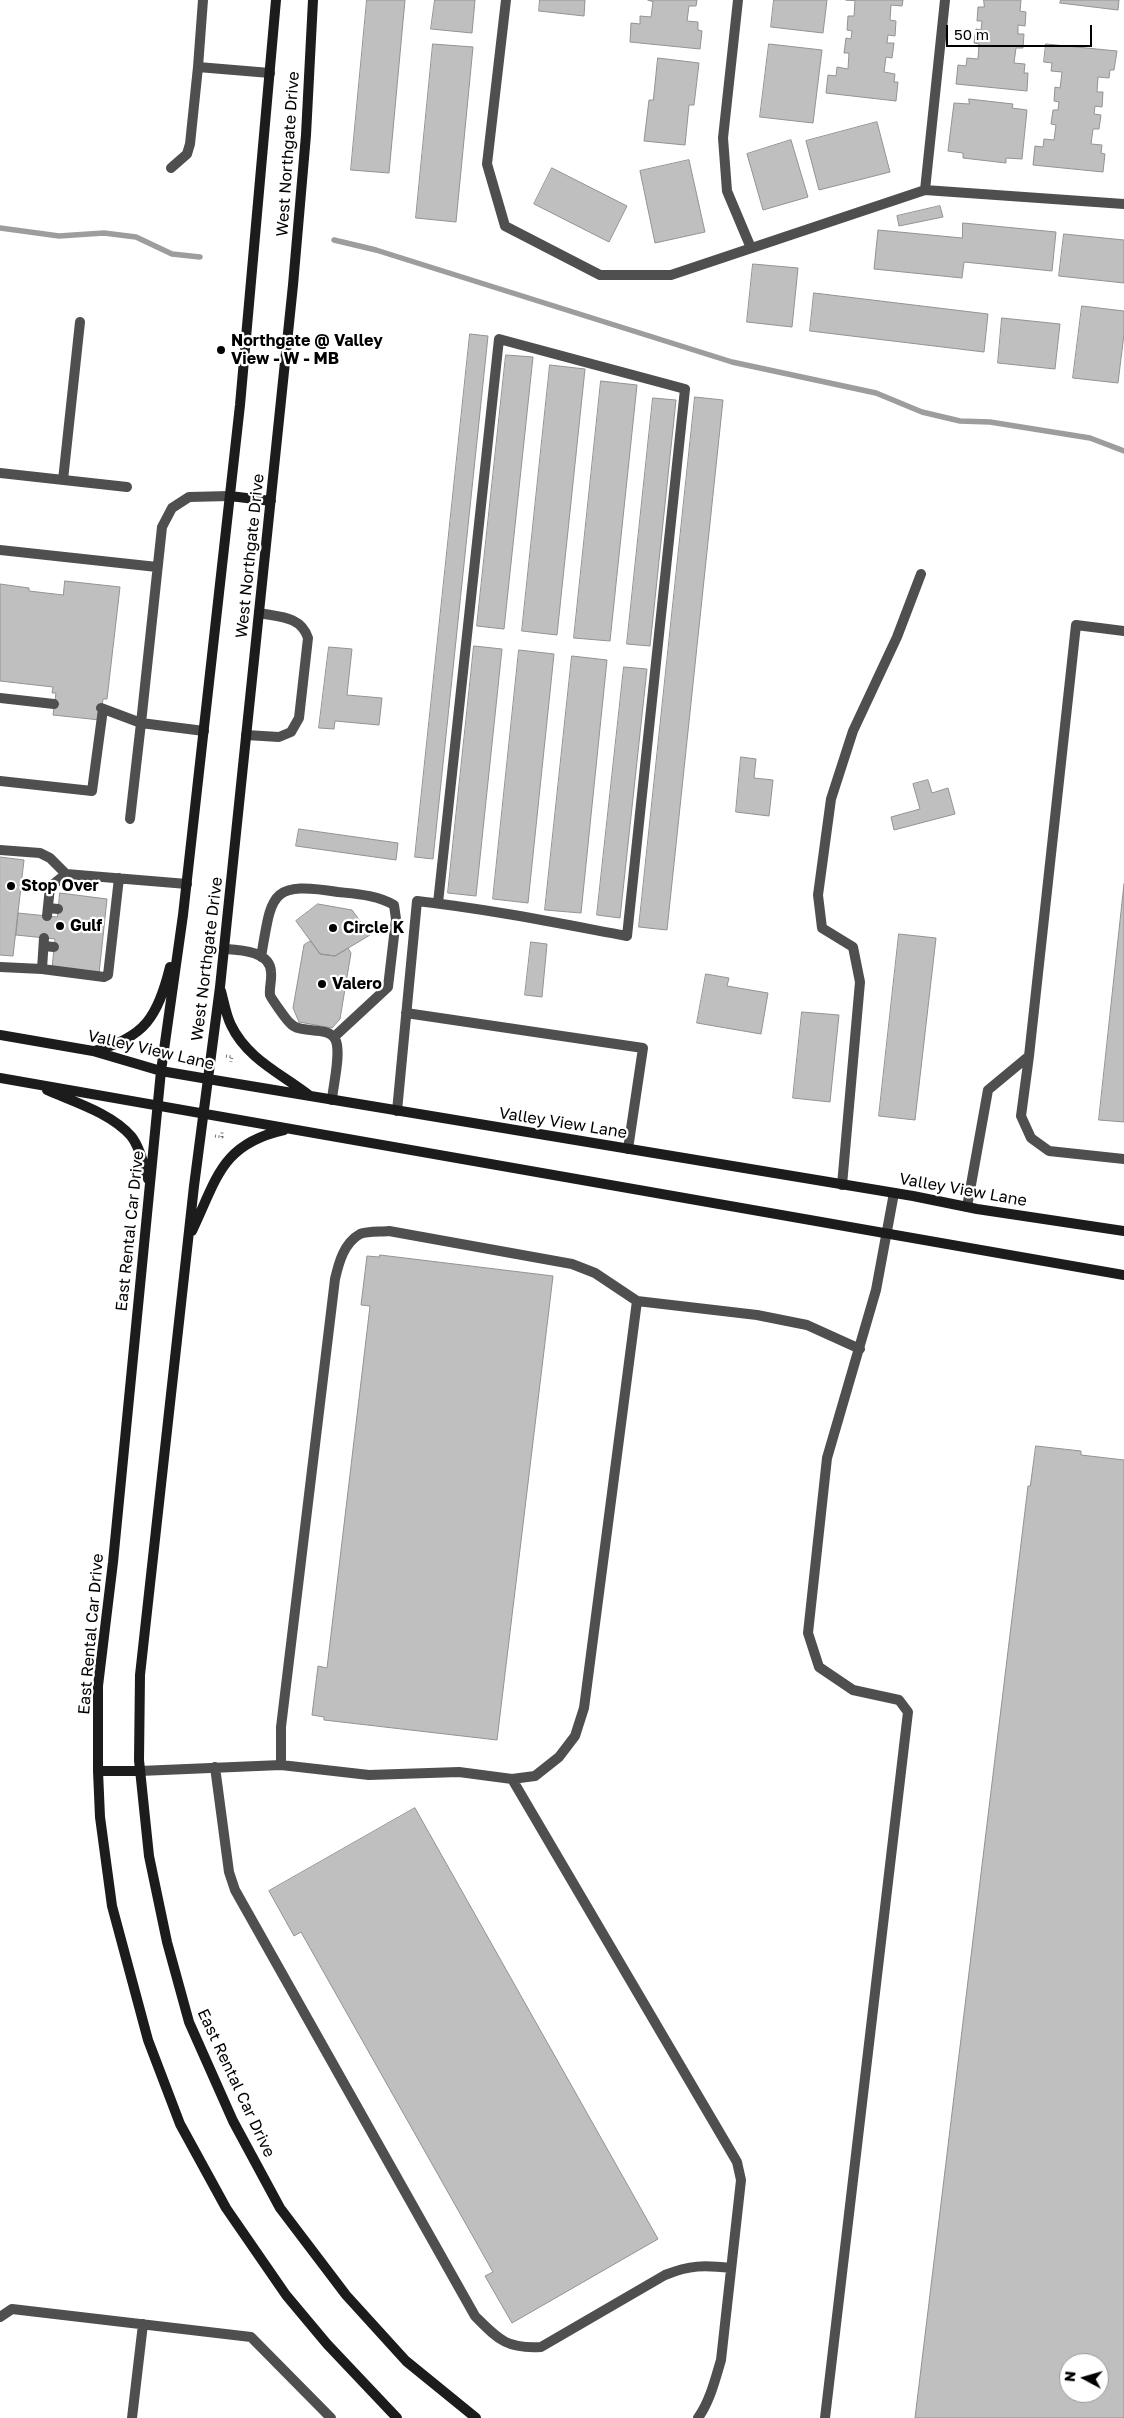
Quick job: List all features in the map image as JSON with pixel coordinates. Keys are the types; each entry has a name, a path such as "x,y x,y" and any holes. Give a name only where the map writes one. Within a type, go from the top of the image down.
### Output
{"main road":[{"name":"West Northgate Drive","path":"161,1071 187,884 230,496 276,0"},
{"name":"West Northgate Drive","path":"205,1115 259,613 306,135 313,0"},
{"path":"230,496 270,501"},
{"path":"94,1051 117,1045 135,1034 149,1020 162,999 183,915"},
{"path":"220,987 230,1024 243,1044 262,1063 287,1078 311,1096"},
{"name":"Valley View Lane","path":"0,1035 94,1051 161,1071 1124,1232"},
{"name":"East Rental Car Drive","path":"161,1071 113,1562 98,1686 100,1817 112,1906 148,2040 180,2124 226,2208 286,2295 327,2344 397,2418"},
{"path":"0,1078 1124,1275"},
{"path":"32,1083 88,1108 120,1126 132,1138 143,1163 149,1186"},
{"name":"East Rental Car Drive","path":"205,1115 188,1239 140,1675 140,1771 149,1856 167,1942 189,2022 233,2121 280,2208 346,2295 406,2361 476,2418"},
{"path":"188,1239 228,1158 250,1141 290,1129"},
{"path":"98,1771 140,1771"}],"lane":[{"path":"171,168 188,154 189,149 203,0"},
{"path":"506,0 487,164 505,226 600,275 671,276 926,190 1124,204"},
{"path":"738,0 723,138 727,191 751,248"},
{"path":"926,190 945,0"},
{"path":"198,67 270,73"},
{"path":"63,480 80,322"},
{"path":"397,1111 417,901 475,907 627,936 685,390 499,340 438,903"},
{"path":"0,473 127,487"},
{"path":"130,819 162,527 172,508 189,497 230,496"},
{"path":"0,550 157,567"},
{"path":"842,1185 860,982 853,947 822,928 818,895 831,799 853,731 898,637 921,574"},
{"path":"246,735 279,737 291,732 299,718 308,638 305,628 294,619 259,613"},
{"path":"1124,631 1076,625 1021,1116 1032,1138 1049,1150 1124,1159"},
{"path":"0,698 54,704"},
{"path":"0,781 92,791 102,709 141,723 204,731"},
{"path":"0,850 40,853 50,858 66,874 187,884"},
{"path":"51,911 50,887 66,874"},
{"path":"0,967 42,969 104,977 109,971 107,952 110,915 119,878"},
{"path":"260,957 269,911 277,898 291,888 306,887 381,898 394,905 396,919 388,987 334,1037"},
{"path":"42,969 47,944"},
{"path":"224,949 246,951 260,957 269,965 272,1001 285,1015 289,1023 295,1027 334,1037 338,1046 332,1100"},
{"path":"406,1013 643,1048 628,1149"},
{"path":"967,1207 988,1090 1029,1056"},
{"path":"825,2418 908,1712 899,1700 853,1690 819,1667 808,1633 827,1458 876,1290 894,1193"},
{"path":"281,1765 280,1727 335,1279 338,1262 346,1246 361,1234 389,1231 572,1264 596,1273 637,1301 758,1314 807,1325 860,1349"},
{"path":"140,1771 281,1765 369,1775 459,1772 512,1779 535,1776 559,1757 575,1736 584,1708 637,1301"},
{"path":"215,1767 229,1872 235,1890 475,2316 489,2330 505,2342 519,2348 541,2346 665,2275 686,2266 705,2265 731,2268"},
{"path":"512,1779 736,2162 740,2180 721,2360 708,2401 698,2418"},
{"path":"0,2316 12,2309 251,2337 331,2418"},
{"path":"132,2418 143,2324"}],"path":[{"path":"225,1055 232,1057 231,1062"},
{"path":"214,1136 222,1137 222,1130"}],"building":[{"path":"367,0 405,0 389,173 351,170"},
{"path":"435,0 475,0 472,33 431,29"},
{"path":"540,0 585,0 584,16 539,11"},
{"path":"648,0 697,0 696,6 689,6 687,21 698,22 698,30 702,31 700,49 630,42 631,23 640,24 640,16 651,17 653,2"},
{"path":"774,0 827,0 823,33 771,27"},
{"path":"846,0 903,0 902,6 891,5 890,20 896,21 895,36 888,35 887,43 894,43 892,58 886,57 884,72 895,74 894,82 898,82 896,101 826,93 828,75 836,76 837,67 848,69 849,53 844,53 846,38 851,39 852,31 847,30 848,16 854,16 855,1"},
{"path":"984,0 1021,0 1020,11 1026,12 1025,26 1018,25 1018,34 1024,34 1023,48 1016,48 1014,63 1025,64 1024,73 1028,73 1027,91 956,84 958,65 966,66 967,58 978,59 979,44 974,43 976,29 981,30 982,21 977,21 978,7 984,7"},
{"path":"1061,0 1119,0 1118,10 1060,3"},
{"path":"433,44 473,47 456,222 416,218"},
{"path":"769,44 822,50 813,123 760,117"},
{"path":"1046,44 1117,51 1114,70 1110,70 1109,78 1098,77 1097,92 1103,92 1102,107 1095,106 1094,114 1101,115 1099,129 1093,129 1091,144 1102,145 1101,153 1105,154 1103,172 1033,165 1035,146 1043,147 1044,139 1054,140 1056,125 1051,124 1053,110 1058,110 1059,102 1054,101 1055,87 1060,88 1062,72 1051,71 1052,63 1044,62"},
{"path":"658,58 699,63 694,105 689,105 685,145 644,141 649,100 653,100"},
{"path":"969,99 1013,104 1012,108 1027,110 1022,159 1006,158 1006,163 963,158 963,153 948,151 954,103 969,104"},
{"path":"877,122 890,172 819,190 806,141"},
{"path":"791,140 808,197 763,210 747,154"},
{"path":"689,160 705,232 655,243 640,171"},
{"path":"552,168 627,206 609,242 534,204"},
{"path":"940,206 943,217 899,226 897,216"},
{"path":"963,223 1056,232 1052,271 964,262 962,278 874,269 878,230 962,238"},
{"path":"1064,234 1124,240 1124,283 1059,276"},
{"path":"753,264 798,268 792,327 747,322"},
{"path":"814,293 988,314 984,352 810,331"},
{"path":"1082,306 1124,311 1124,334 1118,383 1073,378"},
{"path":"1002,318 1060,324 1055,369 998,363"},
{"path":"470,334 488,336 433,859 415,857"},
{"path":"506,355 533,357 504,629 477,626"},
{"path":"550,365 585,369 557,635 522,631"},
{"path":"601,381 637,385 610,641 574,638"},
{"path":"695,397 723,400 667,930 639,927"},
{"path":"653,398 676,400 650,646 627,644"},
{"path":"65,581 120,587 107,699 103,699 100,720 53,715 56,693 52,693 53,687 0,681 0,584 29,588 29,591 63,595"},
{"path":"474,646 502,649 476,896 448,893"},
{"path":"329,647 352,649 347,695 382,698 379,725 335,721 334,729 319,728"},
{"path":"519,650 554,654 528,903 493,899"},
{"path":"572,656 607,660 581,913 545,910"},
{"path":"624,667 647,669 620,918 597,915"},
{"path":"741,757 756,759 754,778 773,780 769,816 736,812"},
{"path":"928,780 932,793 948,788 955,814 894,830 891,817 920,809 913,784"},
{"path":"299,829 398,843 396,860 296,846"},
{"name":"Stop Over","path":"0,857 24,860 13,956 0,955"},
{"path":"1124,884 1124,1122 1099,1120"},
{"name":"Gulf","path":"60,893 107,899 99,974 52,968 55,939 16,935 18,913 57,917"},
{"name":"Circle K","path":"318,904 352,910 370,935 335,956 320,954 296,921"},
{"path":"899,934 936,938 915,1120 879,1116"},
{"name":"Valero","path":"311,941 320,954 335,956 348,948 351,953 340,1019 332,1028 299,1022 293,1008 304,945"},
{"path":"531,942 547,944 542,997 525,995"},
{"path":"706,974 729,978 727,986 768,993 761,1034 697,1023"},
{"path":"802,1012 839,1015 830,1102 793,1098"},
{"path":"380,1255 553,1276 497,1740 324,1720 324,1717 312,1715 318,1666 327,1668 370,1306 361,1305 367,1256 379,1257"},
{"path":"1036,1446 1081,1451 1081,1455 1124,1460 1124,2418 915,2418 1028,1486 1030,1486"},
{"path":"415,1808 658,2239 512,2323 485,2276 493,2272 301,1932 294,1936 269,1891"}],"waterway":[{"path":"0,228 59,236 104,233 136,237 172,254 200,257"},
{"path":"334,240 376,250 732,362 876,393 922,412 960,421 990,422 1090,438 1124,451"}],"place":[{"name":"Northgate @ Valley View - W - MB","path":"221,350"},
{"name":"Stop Over","path":"11,886"},
{"name":"Gulf","path":"60,926"},
{"name":"Circle K","path":"333,928"},
{"name":"Valero","path":"322,984"}]}
